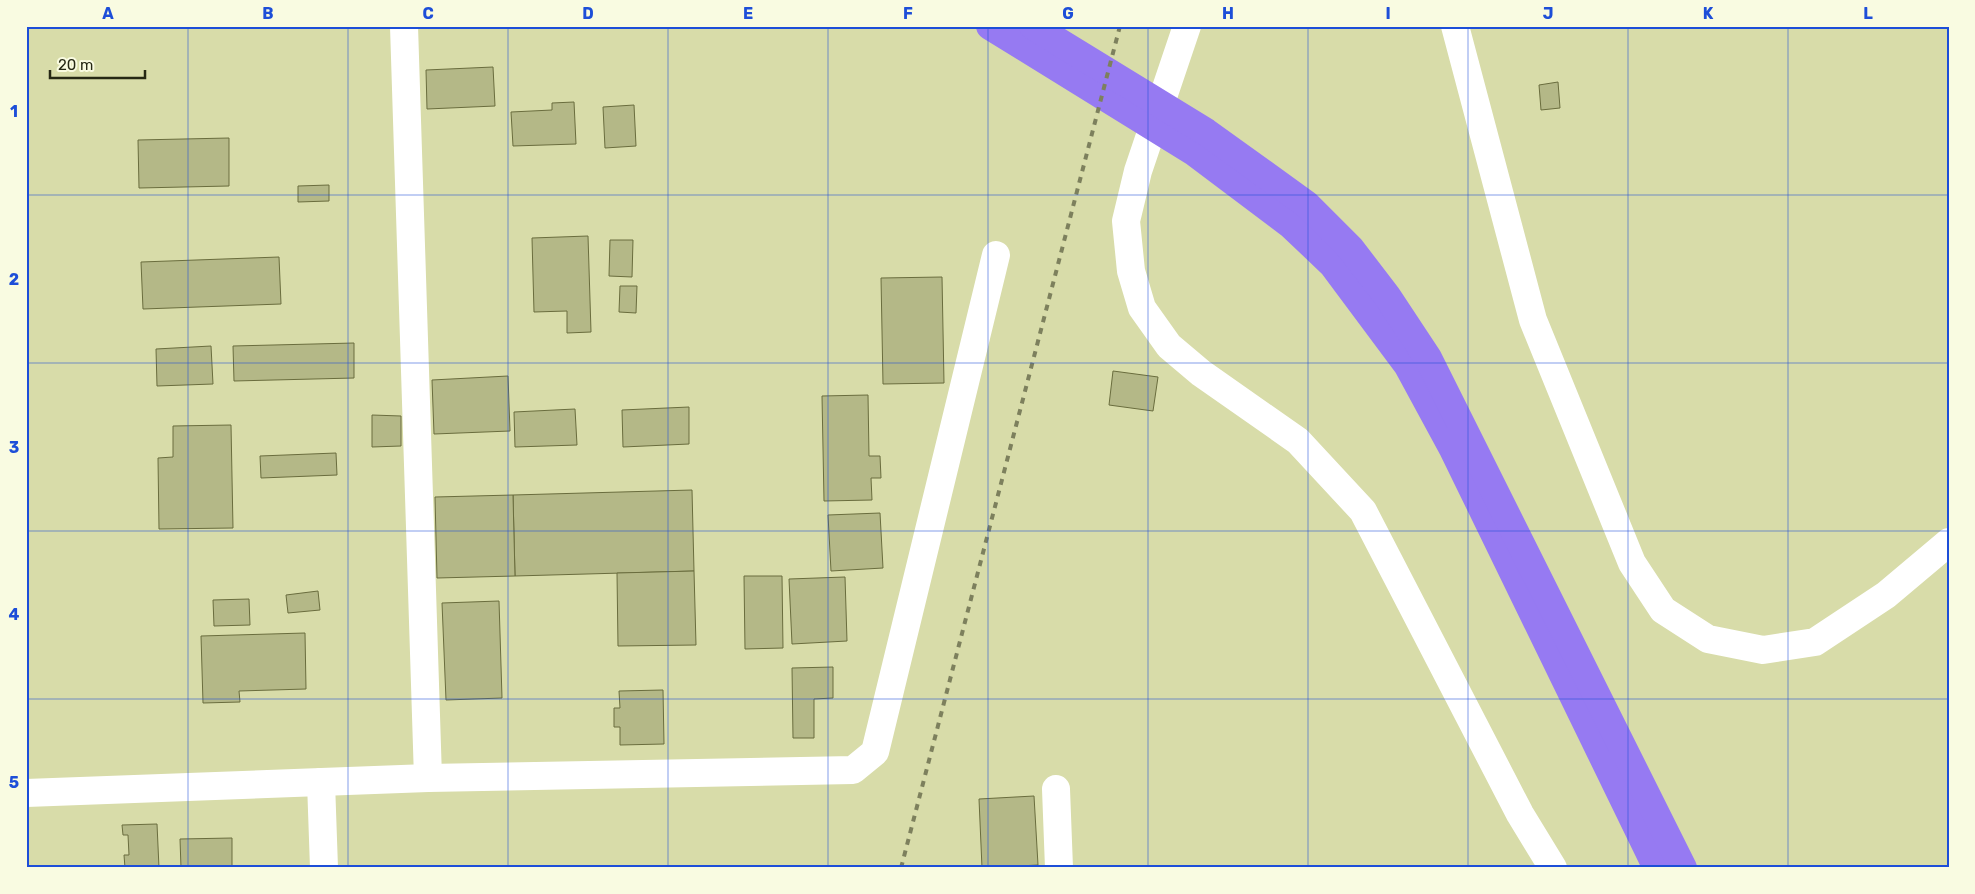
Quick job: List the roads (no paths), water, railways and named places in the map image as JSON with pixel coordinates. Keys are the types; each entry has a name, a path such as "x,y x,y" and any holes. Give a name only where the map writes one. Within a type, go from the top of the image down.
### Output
{"highway":[{"path":"990,26 1083,70 1306,204 1351,249 1387,296 1428,358 1683,868"},
{"path":"1033,26 1083,70"},
{"path":"1200,142 1291,224 1332,264 1408,366 1452,450 1657,868"}],"street":[{"path":"404,26 428,778"},
{"path":"1187,26 1138,171 1126,221 1131,271 1142,308 1169,346 1201,373 1298,441 1363,511 1520,814 1553,868"},
{"path":"1455,26 1534,320 1632,563 1663,610 1708,639 1763,650 1815,642 1886,595 1949,542"},
{"path":"26,792 428,778 853,770 876,752 996,256"},
{"path":"321,782 324,868"},
{"path":"1056,789 1059,868"}],"railway":[{"path":"901,868 1120,26"}]}
